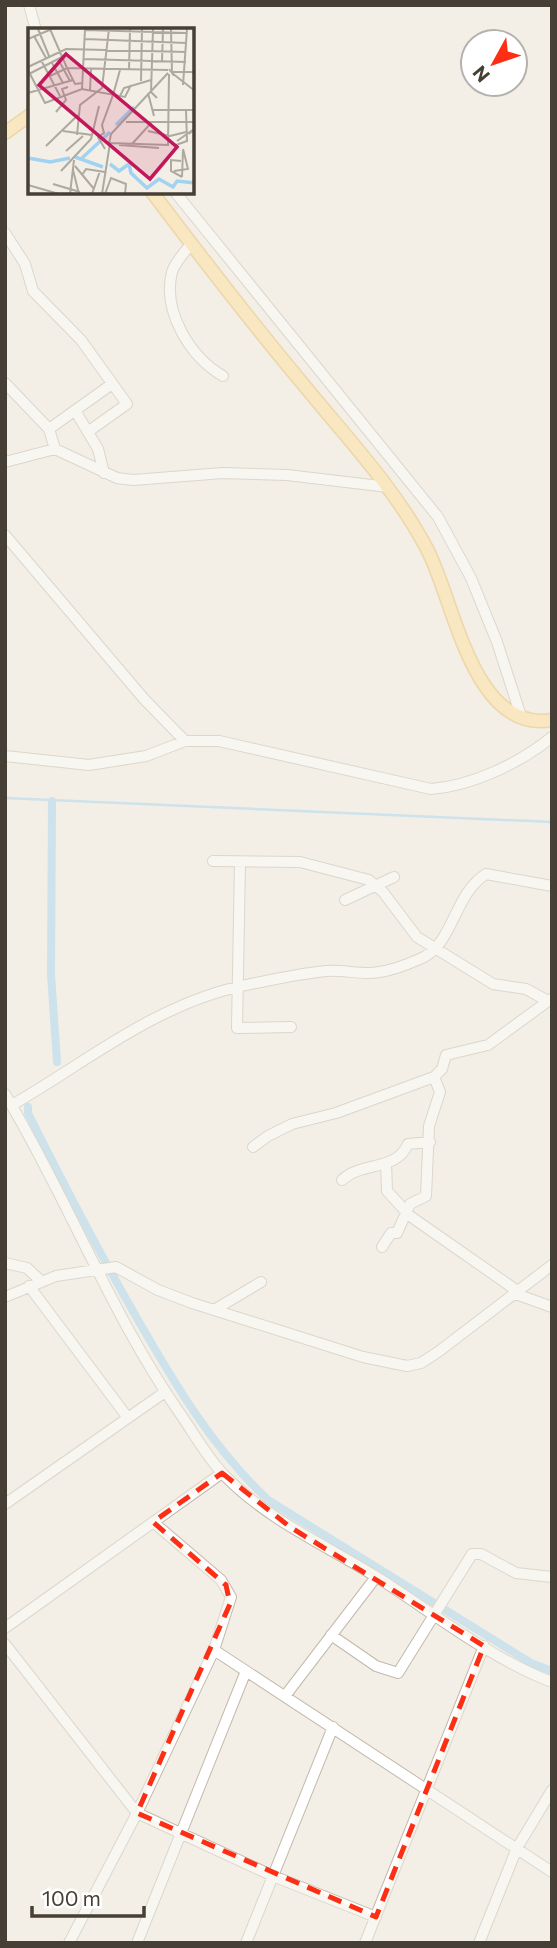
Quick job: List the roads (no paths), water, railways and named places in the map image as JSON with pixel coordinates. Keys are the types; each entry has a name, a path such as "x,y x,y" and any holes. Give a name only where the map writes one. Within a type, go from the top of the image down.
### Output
{"main road":[{"path":"5,133 28,116"},
{"path":"154,194 387,487 428,551 445,589 473,671 490,694 521,716 543,722 552,720"}],"street":[{"path":"29,5 35,28"},
{"path":"177,194 438,517 471,578 497,642 521,716"},
{"path":"5,233 25,264 33,291 81,340 127,404 89,431"},
{"path":"191,244 173,269 172,305 189,344 204,363 223,376"},
{"path":"49,429 112,384"},
{"path":"7,389 49,429 55,449"},
{"path":"76,412 89,431 104,473"},
{"path":"5,462 55,449 104,473 133,480 223,473 287,475 387,487"},
{"path":"5,535 144,699 185,741"},
{"path":"5,756 89,765 146,756 185,741 219,741 431,789 454,787 474,779 546,745 552,737"},
{"path":"213,861 310,864 360,877 377,885 417,937 484,979 513,989 526,989 550,1000 495,1042 446,1055 442,1069 434,1077 336,1113 276,1130 253,1147"},
{"path":"240,862 237,1028 291,1027"},
{"path":"10,1109 93,1051 139,1027 236,987 330,971 369,973 422,957 438,948 465,896 477,880 486,874 552,886"},
{"path":"345,900 394,877"},
{"path":"382,1247 391,1233 397,1233 402,1227 406,1212 417,1199 426,1196 429,1126 440,1092 434,1077"},
{"path":"5,1094 10,1109 96,1271 165,1392 222,1474 246,1496 290,1527 436,1611 484,1646 552,1682"},
{"path":"342,1180 353,1170 386,1163 403,1154 408,1144 430,1142"},
{"path":"386,1163 387,1191 421,1226 485,1266 514,1292 552,1307"},
{"path":"5,1263 27,1268 41,1281"},
{"path":"5,1297 41,1281 116,1267 159,1290 214,1310 363,1357 407,1366 421,1363 438,1352 552,1265"},
{"path":"214,1310 261,1282"},
{"path":"29,1286 128,1418"},
{"path":"5,1504 165,1392"},
{"path":"5,1628 222,1474"},
{"path":"69,1943 137,1813 214,1650 230,1604 230,1592 221,1580 153,1522"},
{"path":"331,1635 376,1666 398,1673 475,1553 516,1573 552,1577"},
{"path":"285,1696 376,1577"},
{"path":"5,1644 137,1813 273,1876 376,1917"},
{"path":"365,1943 484,1646"},
{"path":"214,1650 552,1872"},
{"path":"137,1943 246,1671"},
{"path":"246,1943 332,1727"},
{"path":"479,1943 517,1849 552,1790"}],"waterway":[{"path":"5,798 552,822"},
{"path":"52,801 51,974 57,1062"},
{"path":"28,1107 28,1113 68,1191 152,1345 196,1415 248,1480 268,1500 531,1663 552,1671"}]}
